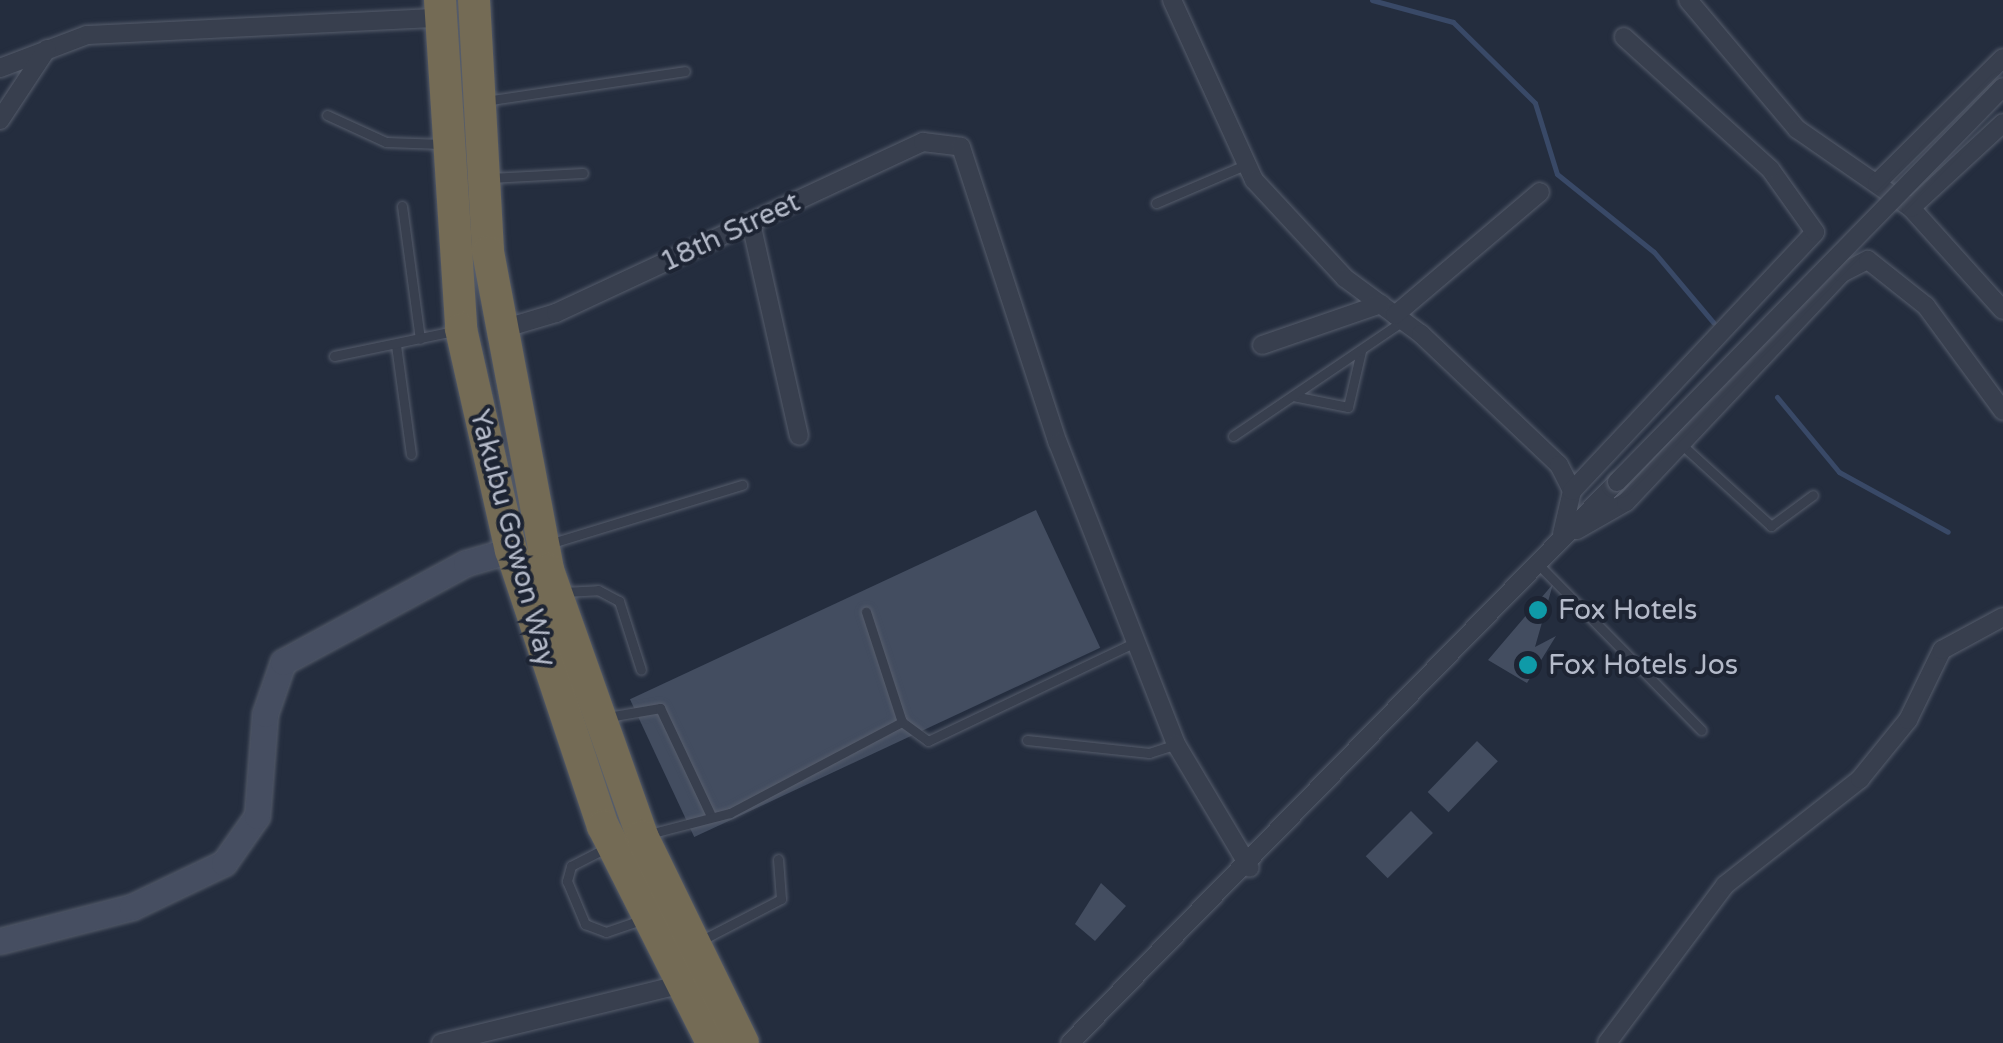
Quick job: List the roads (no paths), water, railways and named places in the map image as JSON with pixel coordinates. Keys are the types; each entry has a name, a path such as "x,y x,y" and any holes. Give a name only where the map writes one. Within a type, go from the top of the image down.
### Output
{"highway":[{"name":"Yakubu Gowon Way","path":"474,0 482,179 498,330 554,592 599,720 649,916 679,985 712,1043"},
{"name":"Yakubu Gowon Way","path":"440,9 444,144 461,330 511,550 567,735 693,945 743,1043"}],"street":[{"path":"1172,0 1246,164 1271,202 1533,438 1572,491"},
{"path":"1688,0 1797,130 1911,208 2003,310"},
{"path":"0,68 47,48 102,34 440,9"},
{"path":"1559,540 1572,491 1815,232 1770,169 1624,37"},
{"path":"0,120 47,48"},
{"path":"1877,183 2003,58"},
{"path":"1070,1043 1250,868 1559,540 2003,87"},
{"path":"1911,208 2003,123"},
{"name":"18th Street","path":"498,330 751,224 922,142 961,147 1058,443 1136,642"},
{"path":"1262,345 1393,314 1540,192"},
{"path":"751,224 799,436"},
{"path":"1559,540 1626,502 1842,273 1868,260 1926,306 2003,411"},
{"path":"0,941 132,907 224,863 257,816 265,714 282,662 418,587 511,550"},
{"path":"1608,1043 1724,884 1860,779 1908,720 1942,650 2003,618"},
{"path":"1136,642 1176,744 1250,868"},
{"path":"441,1043 679,985"}],"lane":[{"path":"478,101 686,71"},
{"path":"327,116 386,142 444,144"},
{"path":"1156,203 1246,164"},
{"path":"482,179 583,174"},
{"path":"402,206 420,339"},
{"path":"1233,436 1361,352 1393,314"},
{"path":"334,356 461,330"},
{"path":"396,345 411,454"},
{"path":"1293,396 1348,406 1361,352"},
{"path":"1681,444 1771,526 1813,495"},
{"path":"544,546 742,485"},
{"path":"1538,563 1700,730"},
{"path":"554,592 598,590 620,600 641,670"},
{"path":"866,612 902,722 928,741 1136,642"},
{"path":"599,720 660,708 710,814"},
{"path":"649,916 606,932 585,924 566,881 571,866 627,840 710,814 730,813 902,722"},
{"path":"1027,740 1150,753 1176,744"},
{"path":"693,945 781,900 778,859"}],"waterway":[{"path":"1372,0 1453,22 1535,103 1557,174 1654,252 1713,322"},
{"path":"1777,397 1839,472 1948,532"}],"place":[{"name":"Fox Hotels","path":"1538,610"},
{"name":"Fox Hotels Jos","path":"1528,665"}]}
